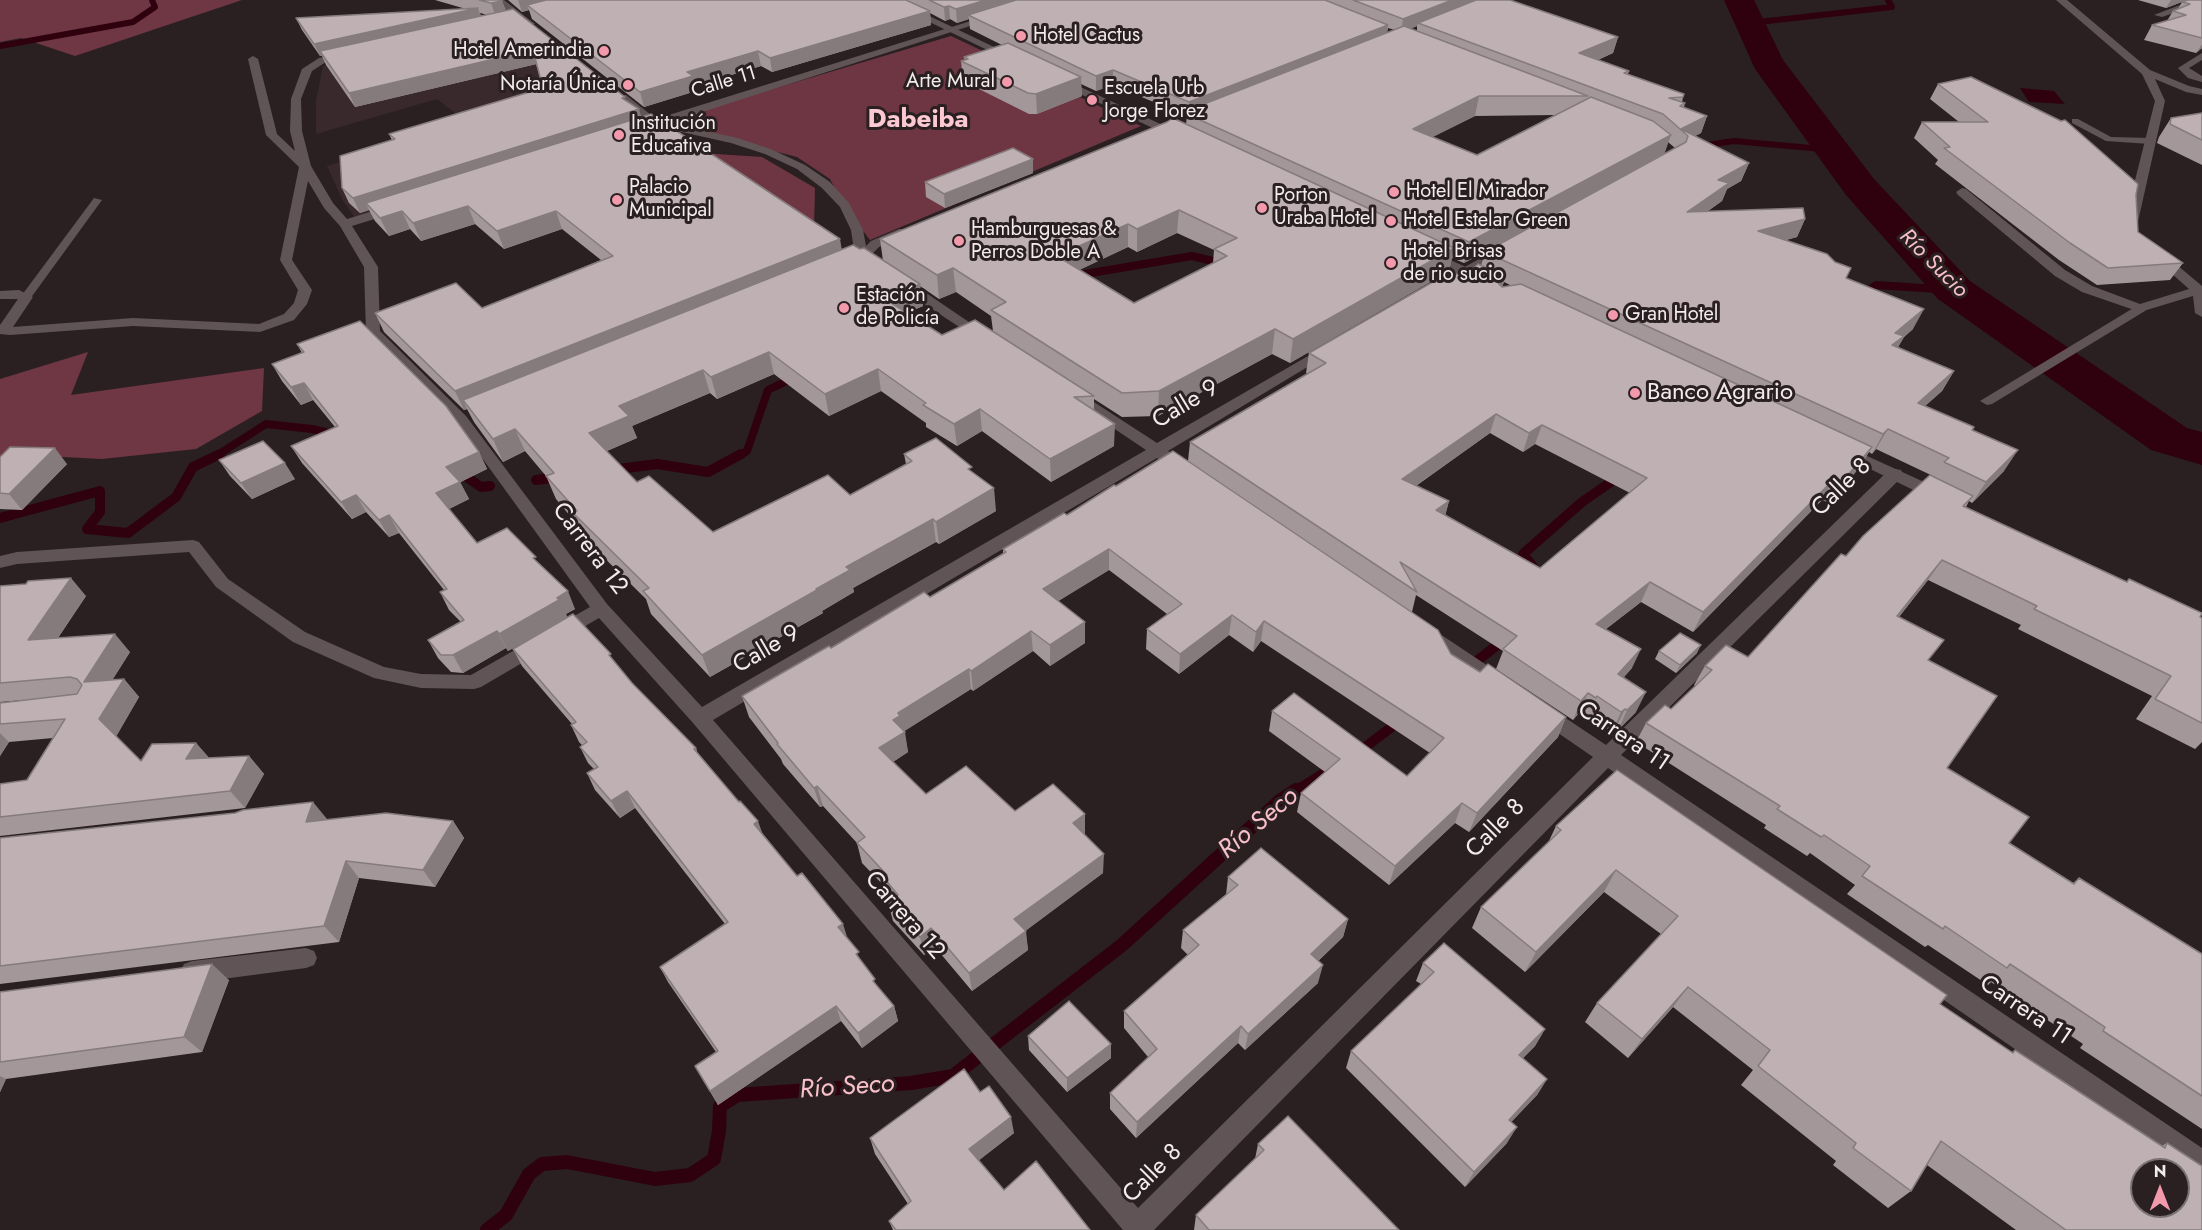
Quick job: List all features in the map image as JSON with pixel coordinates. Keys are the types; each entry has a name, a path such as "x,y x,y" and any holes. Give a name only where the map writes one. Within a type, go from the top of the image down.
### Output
{"street":[{"path":"498,0 526,15 538,31"},
{"path":"889,0 1028,66"},
{"path":"2061,0 2146,72 2202,92"},
{"path":"2165,0 2202,12"},
{"path":"2159,15 2202,0"},
{"name":"Calle 11","path":"649,125 1005,13"},
{"path":"509,19 526,15"},
{"name":"Carrera 12","path":"358,53 323,60 307,69 296,99 296,131 304,166 314,178 328,205 345,224 371,267 373,332 466,417 601,609 700,718 1139,1228"},
{"path":"2202,56 2183,68 2192,76 2202,80"},
{"path":"0,296 19,294 26,297 5,328 6,331 133,322 260,328 289,317 300,304 305,290 285,260 304,166 272,135 253,59"},
{"path":"2133,236 2133,212 2160,101 2146,72"},
{"path":"1049,76 1189,141"},
{"path":"610,88 649,125 734,140 769,152 801,167 826,185 845,206 857,230 864,258 1000,348"},
{"path":"1148,132 1169,133"},
{"path":"1962,192 2060,273 2087,289 2140,308"},
{"path":"345,224 411,203"},
{"path":"864,258 875,244 918,226"},
{"path":"1421,296 1458,281 1517,242"},
{"path":"1411,246 1458,281 1501,288"},
{"path":"2150,249 2199,290 2202,313"},
{"path":"1987,400 2140,308 2199,290"},
{"name":"Calle 9","path":"700,718 1340,344"},
{"path":"1059,386 1197,477"},
{"path":"1831,444 1948,500"},
{"name":"Calle 8","path":"1139,1228 1607,756 1895,474"},
{"path":"9,560 192,546 222,583 299,637 381,673 421,681 474,682 601,609"},
{"name":"Carrera 11","path":"1412,623 2202,1163"},
{"path":"165,976 306,958"}],"lane":[{"path":"2075,121 2109,139 2150,141"},
{"path":"26,297 97,200"}],"shaded area":[{"path":"0,0 242,0 75,56 21,38 0,42"},
{"path":"520,17 654,123 357,220 343,201 327,166 468,123 437,99 316,134 316,101 323,66"},
{"path":"951,36 1141,126 870,240 844,206 830,179 797,157 662,122"},
{"path":"2020,88 2054,91 2065,104 2029,102"},
{"path":"701,153 762,157 815,188 814,228"},
{"path":"88,352 71,395 264,368 262,411 196,449 102,459 23,455 0,475 0,379"}],"building":[{"path":"479,0 501,0 502,1 491,3"},
{"path":"546,0 906,0 930,11 770,58 758,51 687,72 693,76 640,92 527,5"},
{"path":"929,0 986,0 956,9 949,6 944,7"},
{"path":"1016,0 1325,0 1388,25 1189,102 1113,70 1096,76 968,15"},
{"path":"1353,0 1452,0 1403,19"},
{"path":"1476,0 1510,0 1618,37 1579,53 1629,71 1624,73 1684,94 1683,97 1669,98 1685,103 1680,106 1707,116 1681,129 1749,163 1718,180 1729,183 1687,212 1803,208 1805,219 1758,231 1827,254 1835,262 1851,268 1846,278 1924,309 1895,333 1904,336 1892,345 1954,371 1918,403 1974,427 1972,430 2018,450 1986,482 1944,462 1949,458 1888,429 1883,434 1485,252 1686,142 1688,136 1663,114 1418,23"},
{"path":"2202,0 2202,38 2152,25 2186,15 2173,11 2190,4 2182,2"},
{"path":"478,8 314,44 296,18"},
{"path":"513,9 625,97 622,98 639,109 353,198 342,188 340,156 395,139 389,134 543,88 533,50 349,93 320,51"},
{"path":"1404,26 1588,96 1479,96 1413,129 1477,155 1591,97 1653,121 1671,135 1469,242 1187,114 1207,105 1204,104"},
{"path":"1008,43 1081,77 1036,94 1028,93 961,61 968,59 964,57"},
{"path":"1971,77 2061,121 2065,120 2138,184 2136,195 2138,232 2183,263 2108,268 2070,243 1944,148 1950,147 1922,122 1988,122 1938,84"},
{"path":"2202,113 2202,140 2170,124 2171,118"},
{"path":"651,114 840,239 455,391 375,313 456,283 482,308 613,256 556,211 497,231 468,206 413,223 402,211 380,218 366,203"},
{"path":"1173,118 1454,248 1293,339 1275,329 1159,391 1122,393 991,310 1006,302 953,268 937,275 880,239","holes":["1179,210 1237,238 1214,249 1227,256 1134,303 1057,256 1128,224 1137,229"]},
{"path":"1013,148 1033,159 944,194 925,182"},
{"path":"853,245 860,249 864,248 920,284 885,299 942,335 975,320 1094,396 1074,397 1115,424 1050,459 980,409 954,424 923,405 926,403 878,369 825,394 769,352 711,377 703,370 619,406 629,416 589,433 637,482 649,476 713,532 828,475 850,495 912,461 904,454 936,438 972,467 968,469 994,488 936,522 933,519 846,567 850,570 702,655 643,591 649,588 573,513 577,511 546,476 554,473 515,429 493,439 463,400"},
{"path":"1478,264 1505,277 1496,281 1502,287 1521,284 1872,447 1840,484 1833,480 1703,612 1650,582 1596,624 1641,649 1618,674 1646,692 1627,710 1621,712 1597,696 1596,698 1588,693 1581,701 1503,649 1517,636 1400,562 1417,592 1190,442 1326,363 1309,353 1450,272 1473,276 1473,269","holes":["1496,414 1529,433 1542,425 1647,478 1540,568 1436,510 1449,501 1402,479"]},
{"path":"360,321 446,406 479,452 446,467 460,482 436,493 477,543 507,528 536,557 533,558 568,591 557,598 559,600 499,634 497,631 453,655 441,655 428,640 464,620 440,592 447,589 389,515 379,520 356,495 341,502 291,446 338,426 304,383 291,387 272,364 304,352 297,344"},
{"path":"263,441 285,463 241,483 219,460"},
{"path":"10,447 55,448 9,494 0,493 0,457"},
{"path":"1173,451 1438,630 1451,654 1480,672 1488,664 1566,717 1477,813 1462,803 1395,866 1301,793 1340,759 1272,711 1294,693 1407,776 1444,738 1264,621 1256,632 1232,615 1180,654 1147,629 1182,604 1109,549 1043,589 1085,622 1050,645 1031,631 971,671 969,669 898,713 900,716 893,720 905,732 879,748 926,794 966,766 1015,811 1053,784 1085,814 1073,823 1104,854 1014,919 1026,931 969,973 931,928 920,937 888,902 898,895 884,878 887,875 857,843 865,837 817,786 814,788 777,744 742,696 829,646 831,648 924,592 930,597 1006,552 1003,549 1064,513 1067,515"},
{"path":"1930,475 1973,496 1963,506 2127,582 2129,579 2202,613 2200,617 2202,618 2202,723 2155,699 2171,676 2034,609 2037,606 1942,560 1897,616 1944,640 1928,660 1997,696 1947,768 2029,817 2009,843 2074,884 2079,878 2202,954 2202,1096 2103,1031 2105,1027 2010,964 2007,968 1945,926 1943,929 1862,876 1870,866 1824,835 1821,837 1777,809 1780,806 1646,723 1665,705 1671,709 1712,670 1705,666 1726,645 1748,657 1841,554 1846,556 1863,536"},
{"path":"71,578 28,640 115,634 84,682 124,679 99,719 141,761 152,744 196,743 186,759 249,756 230,791 0,817 0,784 27,780 65,719 0,724 0,703 77,694 82,685 77,679 70,677 0,683 0,586 26,584 28,581"},
{"path":"573,614 611,654 609,655 632,683 696,748 694,749 758,821 754,824 797,876 802,873 843,924 838,927 859,952 856,954 875,979 873,981 894,1006 858,1033 836,1006 710,1091 695,1066 718,1051 660,967 728,922 627,791 611,801 587,773 598,767 580,747 587,742 571,725 576,722 513,649"},
{"path":"1680,633 1701,645 1680,665 1659,651"},
{"path":"1617,770 1947,995 1940,1004 2013,1053 2015,1050 2165,1148 2167,1143 2190,1158 2130,1158 2130,1218 2190,1218 2190,1158 2202,1166 2202,1230 2066,1230 1941,1141 1911,1191 1853,1148 1856,1143 1758,1066 1770,1050 1688,987 1642,1039 1597,1003 1678,916 1616,870 1536,952 1481,907 1561,830 1556,826"},
{"path":"313,802 306,822 386,813 453,821 423,870 346,861 324,926 0,966 0,838 235,813 243,810"},
{"path":"1261,848 1348,919 1311,954 1323,965 1248,1034 1241,1026 1137,1122 1110,1093 1157,1049 1124,1011 1199,945 1183,930 1238,885 1228,877"},
{"path":"1444,943 1545,1029 1519,1055 1547,1079 1509,1120 1517,1127 1474,1172 1351,1051 1434,972 1423,963"},
{"path":"212,964 184,1037 0,1062 0,992"},
{"path":"1069,1001 1111,1044 1067,1078 1028,1036"},
{"path":"964,1069 980,1092 989,1086 1011,1117 969,1149 1004,1190 1036,1161 1090,1230 896,1230 889,1221 911,1201 870,1138"},
{"path":"1288,1116 1399,1230 1209,1230 1196,1215 1264,1150 1258,1144"}],"waterway":[{"path":"0,46 133,22 155,7 152,0"},
{"name":"Río Sucio","path":"1739,0 1767,62 1860,187 1954,290 2169,439 2202,449"},
{"path":"1750,23 1892,7 1888,0"},
{"path":"1700,146 1734,141 1833,150"},
{"path":"1073,276 1192,256 1225,264"},
{"name":"Río Seco","path":"1862,296 1876,285 1954,290"},
{"path":"739,456 747,451 768,390 797,376"},
{"path":"216,456 266,424 312,429 337,435"},
{"path":"611,470 657,464 708,472 741,454"},
{"path":"0,518 100,491 100,512 87,529 128,533 176,497 193,467 216,456"},
{"path":"458,471 481,487 490,486"},
{"name":"Río Seco","path":"1537,572 1523,554 1582,502 1621,475"},
{"path":"536,480 560,477"},
{"name":"Río Seco","path":"1468,668 1505,639"},
{"name":"Río Seco","path":"1356,754 1401,720"},
{"name":"Río Seco","path":"1294,792 1332,768"},
{"name":"Río Seco","path":"487,1230 506,1215 529,1174 542,1164 567,1162 655,1179 690,1175 714,1159 719,1131 720,1106 737,1095 911,1083 953,1076 1122,945 1281,800 1296,790"}],"place":[{"name":"Hotel Cactus","path":"1021,36"},
{"name":"Hotel Amerindia","path":"604,51"},
{"name":"Arte Mural","path":"1007,82"},
{"name":"Notaría Única","path":"628,85"},
{"name":"Escuela Urb Jorge Florez","path":"1092,100"},
{"name":"Institución Educativa","path":"619,135"},
{"name":"Hotel El Mirador","path":"1394,192"},
{"name":"Palacio Municipal","path":"617,200"},
{"name":"Porton Uraba Hotel","path":"1262,208"},
{"name":"Hotel Estelar Green","path":"1391,221"},
{"name":"Hamburguesas & Perros Doble A","path":"959,241"},
{"name":"Hotel Brisas de rio sucio","path":"1391,263"},
{"name":"Estación de Policía","path":"844,308"},
{"name":"Gran Hotel","path":"1613,315"},
{"name":"Banco Agrario","path":"1635,393"}],"district":[{"name":"Dabeiba","path":"918,121"}]}
